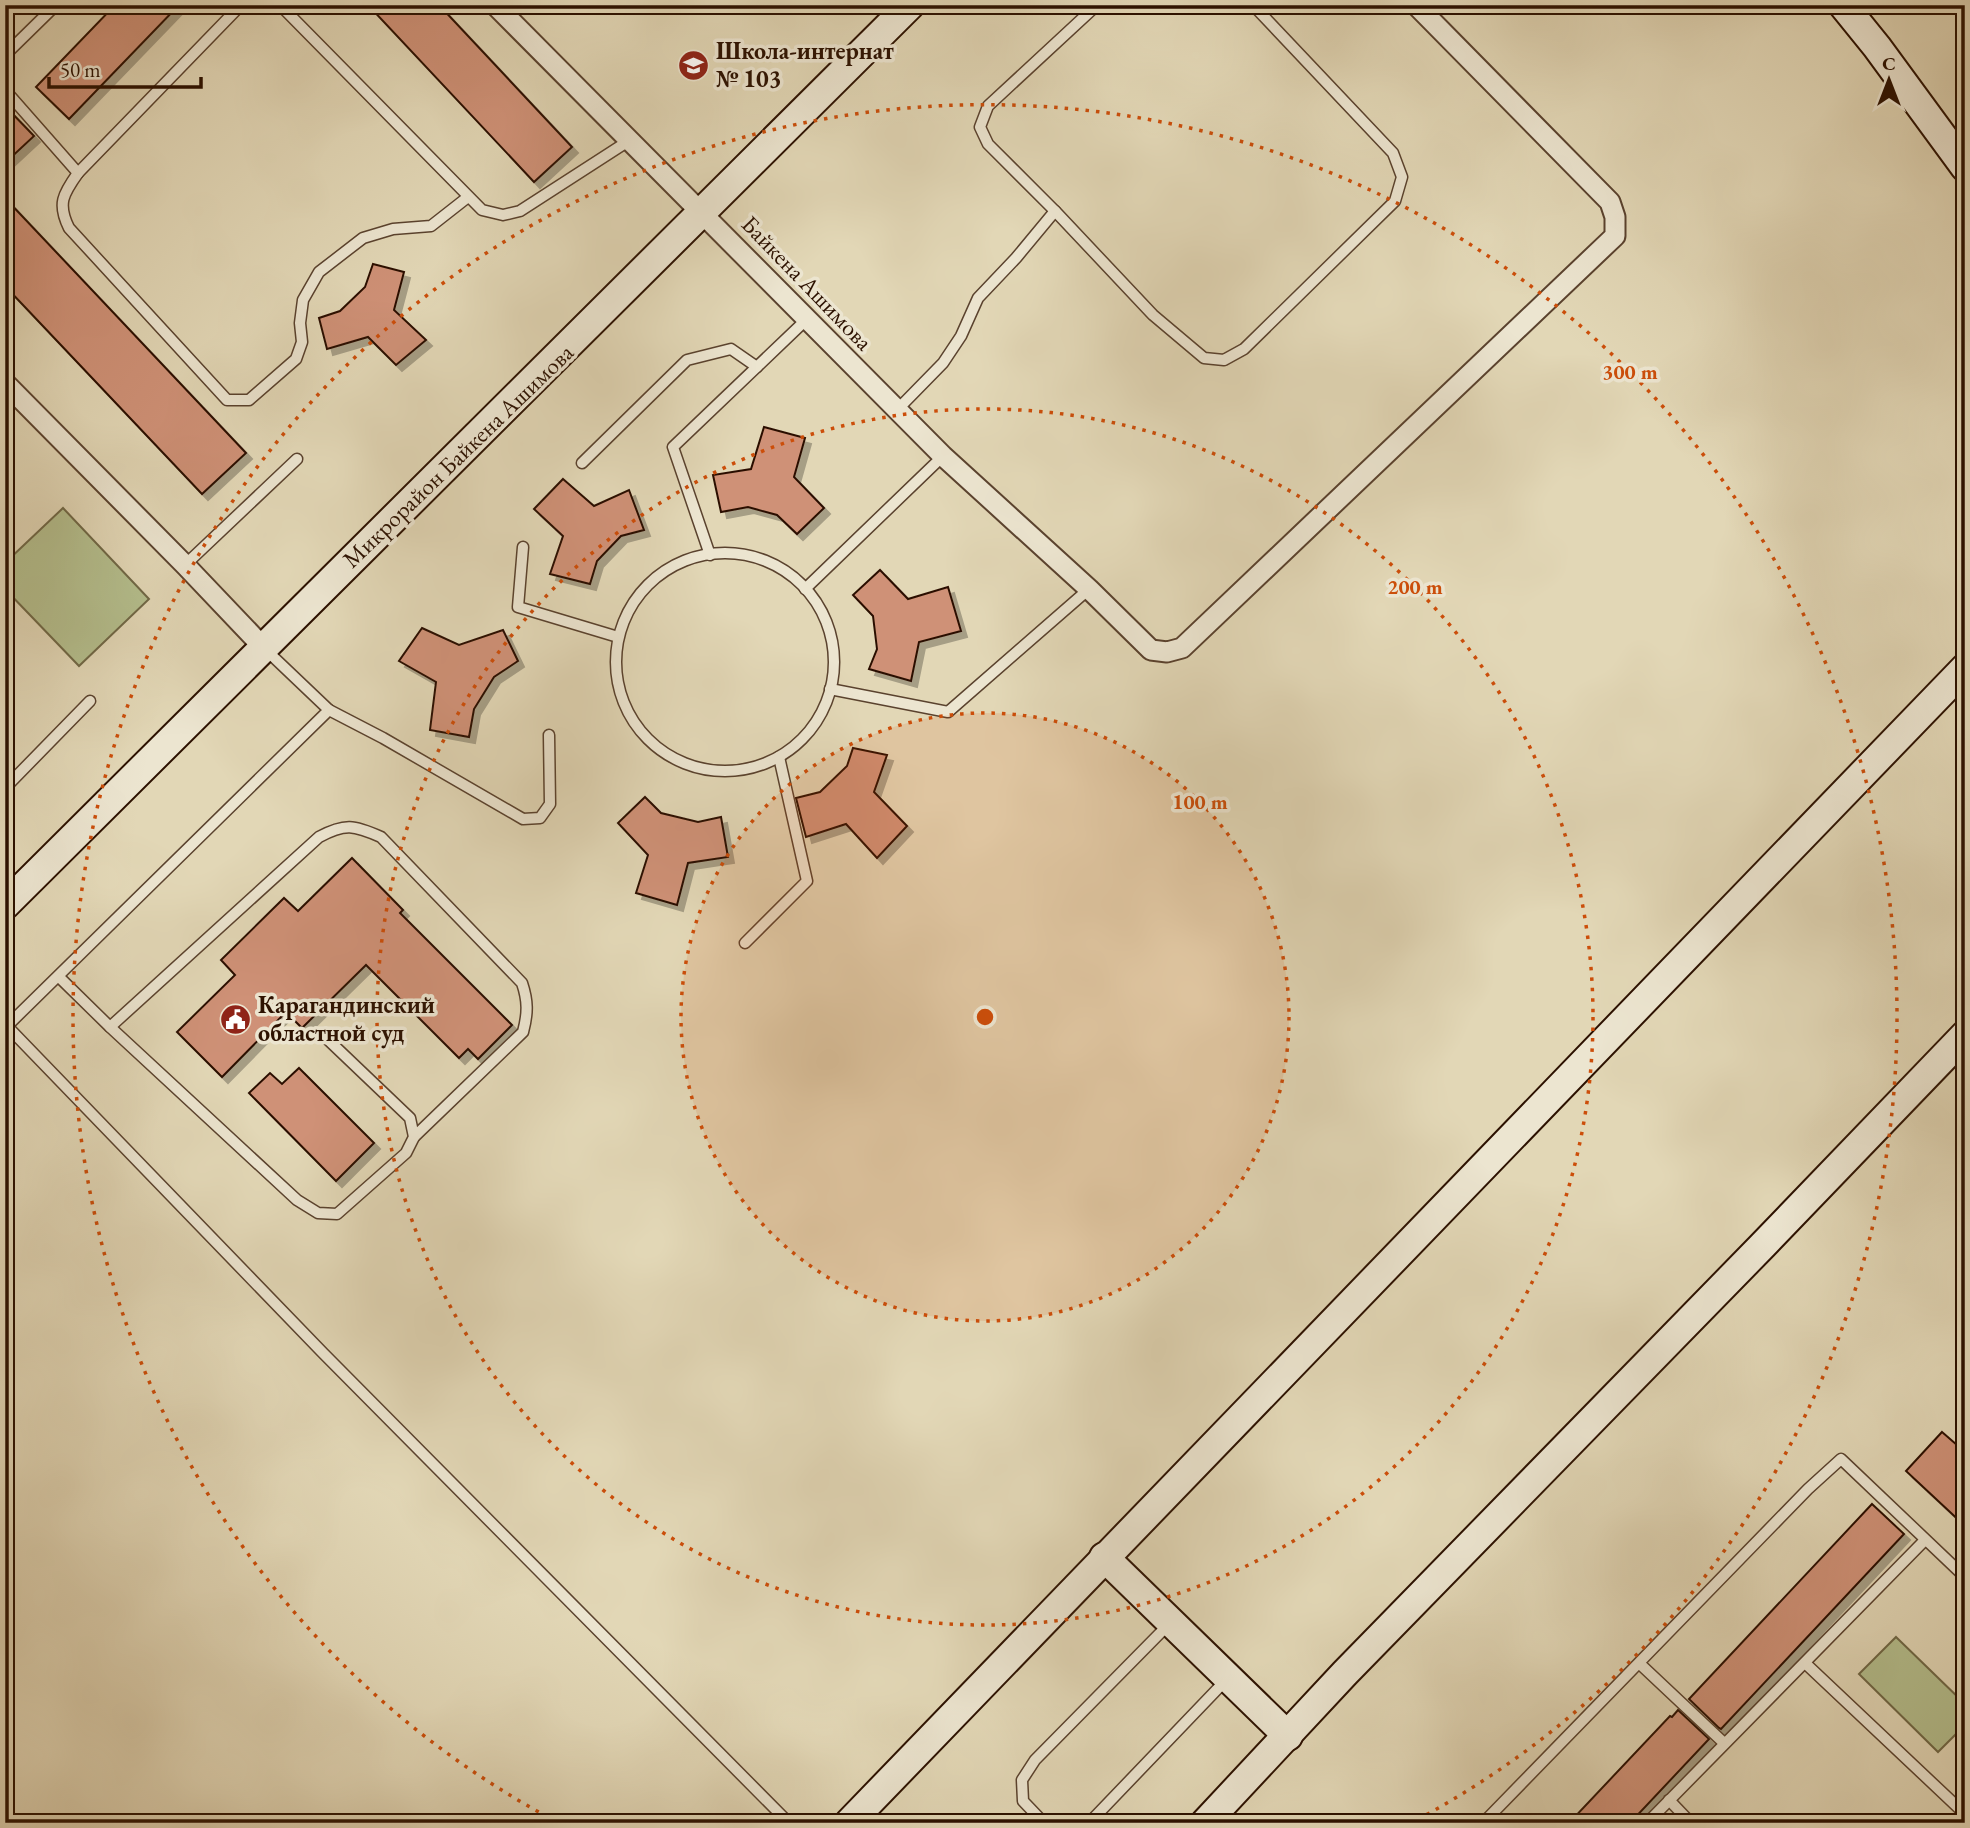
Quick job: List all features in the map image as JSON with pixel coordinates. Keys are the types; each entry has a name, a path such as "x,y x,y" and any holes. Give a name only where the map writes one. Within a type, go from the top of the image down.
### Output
{"main road":[{"name":"Микрорайон Байкена Ашимова","path":"5,905 909,5"},
{"path":"1843,5 1965,167"},
{"path":"849,1823 1965,668"},
{"path":"1205,1823 1354,1663 1965,1035"},
{"path":"1104,1557 1288,1736"}],"street":[{"name":"Байкена Ашимова","path":"495,5 943,456 1089,589 1151,650 1167,652 1182,648 1615,236 1615,217 1610,202 1416,5"},
{"path":"5,383 263,647"}],"lane":[{"path":"5,55 55,5"},
{"path":"241,5 229,9 78,173 67,188 62,214 69,229 138,301 226,400 249,400 296,359 302,342 300,323 303,300 319,272 363,238 393,229 431,226 468,197"},
{"path":"280,5 482,209 503,215 520,211 631,140"},
{"path":"1097,5 988,106 979,127 988,144 1153,315 1204,358 1224,360 1244,349 1395,201 1402,177 1393,153 1253,5"},
{"path":"5,90 78,173"},
{"path":"897,410 943,363 961,336 978,298 1055,211"},
{"path":"709,555 673,447 807,319"},
{"path":"582,463 687,360 731,349 757,367"},
{"path":"805,589 943,456"},
{"path":"185,565 297,459"},
{"path":"523,547 518,607 618,637"},
{"path":"723,552 759,558 791,574 805,589 816,600 831,633 834,669 826,704 807,735 779,757 745,769 709,770 674,759 646,737 625,708 616,673 618,637 632,604 656,577 688,559 723,552"},
{"path":"830,689 948,712 1089,589"},
{"path":"263,647 329,710 523,819 540,818 550,804 549,735"},
{"path":"5,788 90,701"},
{"path":"329,710 59,977 6,1025 323,1353 789,1823"},
{"path":"745,943 807,881 779,757"},
{"path":"59,977 110,1027 298,1200 318,1213 337,1214 405,1153 414,1137 523,1032 528,1016 528,1001 522,983 381,837 359,827 339,827 319,837 110,1027"},
{"path":"323,1035 410,1118 414,1137"},
{"path":"1483,1823 1808,1489 1841,1459 1965,1577"},
{"path":"1647,1823 1925,1540"},
{"path":"1044,1823 1023,1801 1022,1780 1035,1760 1171,1622"},
{"path":"1805,1663 1965,1814"},
{"path":"1640,1664 1724,1743"},
{"path":"1089,1823 1228,1678"},
{"path":"1669,1800 1691,1823"}],"green space":[{"path":"63,508 149,599 79,666 5,589 5,563"},
{"path":"1896,1637 1965,1704 1965,1725 1938,1752 1859,1674"}],"building":[{"path":"115,5 179,5 69,119 36,87"},
{"path":"368,5 439,5 572,147 534,182"},
{"path":"5,106 34,136 5,163"},
{"path":"5,198 246,453 202,494 5,286"},
{"path":"373,264 404,272 394,310 426,340 396,365 368,337 327,349 319,318 340,311 365,287"},
{"path":"764,427 805,438 794,477 824,508 797,534 777,515 748,507 721,512 713,475 751,469"},
{"path":"563,479 594,506 629,490 644,530 621,536 597,561 590,584 550,574 563,536 534,509"},
{"path":"880,570 908,599 948,587 961,631 919,642 911,681 869,669 877,649 873,616 853,595"},
{"path":"422,628 459,645 503,630 518,661 494,677 474,709 469,737 430,730 436,682 399,661"},
{"path":"853,748 887,755 874,792 907,826 877,858 846,824 806,837 796,798 820,792 847,766"},
{"path":"645,797 661,813 698,822 721,817 728,857 688,863 677,905 636,893 648,855 618,823"},
{"name":"Карагандинский областной суд","path":"352,858 403,910 400,913 512,1025 478,1059 468,1049 459,1058 366,965 302,1028 286,1012 222,1077 177,1032 235,975 221,960 284,898 298,911"},
{"path":"299,1068 374,1143 336,1181 249,1093 270,1073 282,1084"},
{"path":"1942,1432 1965,1452 1965,1526 1906,1471"},
{"path":"1872,1504 1904,1534 1721,1729 1719,1728 1689,1699"},
{"path":"1678,1710 1709,1739 1630,1823 1569,1823 1670,1716"}],"place":[{"name":"Школа-интернат № 103","path":"693,65"},
{"name":"Карагандинский областной суд","path":"235,1019"}]}
